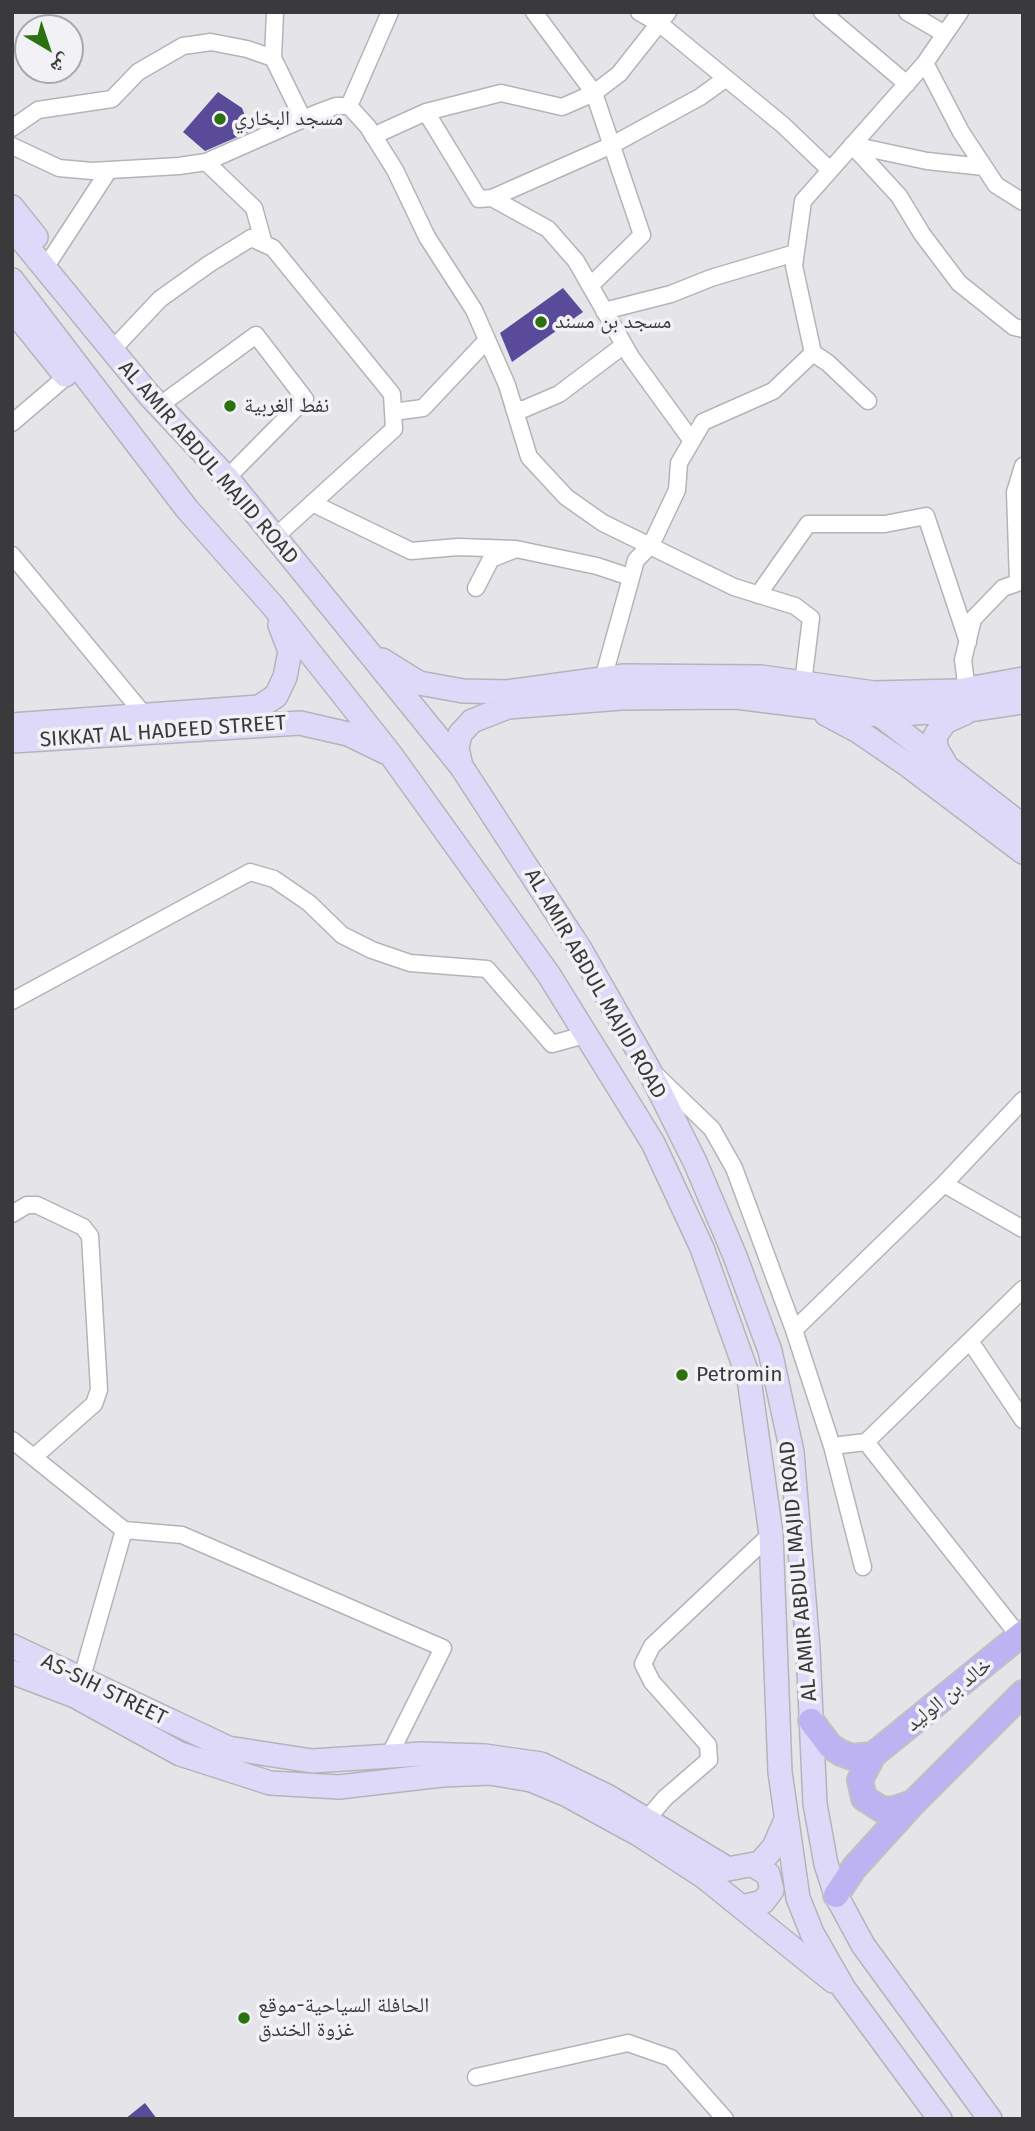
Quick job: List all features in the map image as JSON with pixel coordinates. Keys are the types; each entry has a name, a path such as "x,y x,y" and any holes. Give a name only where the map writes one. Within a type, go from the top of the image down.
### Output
{"main road":[{"path":"12,207 49,263"},
{"name":"AL AMIR ABDUL MAJID ROAD","path":"12,228 49,263 116,346 149,395 227,478 461,766 580,949 648,1068 695,1162 735,1256 770,1351 792,1452 819,1832 836,1895 886,1980 990,2119"},
{"name":"AL AMIR ABDUL MAJID ROAD","path":"12,280 187,509 273,606 391,755 588,1034 653,1143 702,1248 749,1379 771,1534 785,1821 798,1898 812,1933 844,1989"},
{"path":"12,309 67,376 187,509"},
{"path":"116,346 227,478"},
{"name":"SIKKAT AL HADEED STREET","path":"12,725 146,717 259,706 276,696 285,677 290,651 273,606"},
{"path":"358,641 419,683 463,691 508,692 624,676 761,677 803,683 877,704 949,771 1023,826"},
{"path":"949,771 936,748 935,736 945,722 968,700 1023,679"},
{"path":"461,766 457,748 460,734 472,720 508,707 621,698 736,697 814,708 968,700 1023,702"},
{"path":"814,708 858,731 1023,852"},
{"name":"SIKKAT AL HADEED STREET","path":"12,741 300,723 348,734 391,755"},
{"name":"خالد بن الوليد","path":"873,1755 1021,1634"},
{"name":"AS-SIH STREET","path":"12,1646 228,1748 265,1756 312,1761 435,1754 485,1756 541,1764 575,1778 647,1819 721,1867 737,1869 754,1866"},
{"name":"AS-SIH STREET","path":"12,1672 75,1696 180,1754 270,1783 300,1787 339,1787 442,1775 490,1773 531,1780 567,1795 640,1835 703,1876 844,1989"},
{"path":"836,1895 854,1868 913,1803 1023,1693"},
{"path":"811,1721 830,1746 841,1753 852,1757 873,1755"},
{"path":"873,1755 860,1780 864,1798 881,1809 891,1810 913,1803"},
{"path":"742,1907 764,1902 772,1890 768,1874 754,1866 775,1847 785,1821"},
{"path":"844,1989 940,2119"}],"street":[{"path":"275,12 274,58 303,119"},
{"path":"349,106 390,12"},
{"path":"534,12 594,93 642,235 590,286"},
{"path":"639,12 664,18 725,79 783,125 830,170"},
{"path":"822,12 907,84"},
{"path":"907,12 945,34"},
{"path":"868,401 828,363 813,353 794,266 803,201 925,63 960,12"},
{"path":"373,136 426,112 501,93 562,107 594,93 618,74 664,18"},
{"path":"12,128 38,110 112,99 138,72 183,46 211,42 274,58"},
{"path":"925,63 961,132 996,185 1023,202"},
{"path":"426,112 479,199 492,198 612,145 701,97 725,79"},
{"path":"12,146 59,168 109,170 206,162 336,106 349,106"},
{"path":"349,106 396,170 427,237 474,310 514,410 529,457 566,497 603,523 734,587 795,606 811,618 803,683"},
{"path":"852,145 927,161 984,167"},
{"path":"852,145 899,196 922,234 959,283 1014,327 1023,329"},
{"path":"206,162 254,208 264,244"},
{"path":"49,263 109,170"},
{"path":"492,198 548,229 576,261 624,345 692,441"},
{"path":"116,346 160,299 209,264 251,238 273,248 392,394 394,429 274,538"},
{"path":"604,311 671,295 711,278 795,253"},
{"path":"163,403 256,335 305,399 227,478"},
{"path":"393,412 423,408 487,340"},
{"path":"514,410 524,409 559,394 624,345"},
{"path":"603,679 636,560 651,545 677,490 679,463 703,422 773,391 813,353"},
{"path":"12,423 67,376"},
{"path":"968,700 963,660 974,620 1003,588 1021,582 1015,492 1023,466"},
{"path":"312,503 411,551 458,547 516,549 597,566 630,577"},
{"path":"758,594 808,524 886,524 926,516 968,642"},
{"path":"476,588 491,559 516,549"},
{"path":"12,555 146,717"},
{"path":"12,580 31,578"},
{"path":"12,1001 250,872 274,879 309,903 342,935 372,950 410,963 487,969 552,1044 588,1034"},
{"path":"648,1068 683,1098 712,1129 734,1168 794,1330 831,1447 863,1567"},
{"path":"794,1330 944,1184 1023,1100"},
{"path":"944,1184 1023,1229"},
{"path":"12,1214 27,1205 37,1205 83,1227 90,1236 99,1390 94,1404 34,1457"},
{"path":"831,1447 866,1442 1023,1289"},
{"path":"970,1341 1023,1420"},
{"path":"12,1440 124,1530 182,1535 443,1648 388,1758"},
{"path":"866,1442 1021,1634"},
{"path":"82,1677 124,1530"},
{"path":"647,1819 665,1798 709,1760 708,1745 652,1682 643,1664 652,1646 771,1534"},
{"path":"476,2077 628,2043 671,2058 725,2119"}],"building":[{"name":"مسجد البخاري","path":"218,92 242,108 251,131 205,151 183,132"},
{"name":"مسجد بن مسند","path":"563,288 583,312 512,362 500,333"},
{"path":"145,2103 157,2119 125,2119"}],"place":[{"name":"مسجد البخاري","path":"220,119"},
{"name":"مسجد بن مسند","path":"541,322"},
{"name":"نفط الغربية","path":"230,406"},
{"name":"Petromin","path":"682,1375"},
{"name":"الحافلة السياحية-موقع غزوة الخندق","path":"244,2018"}]}
